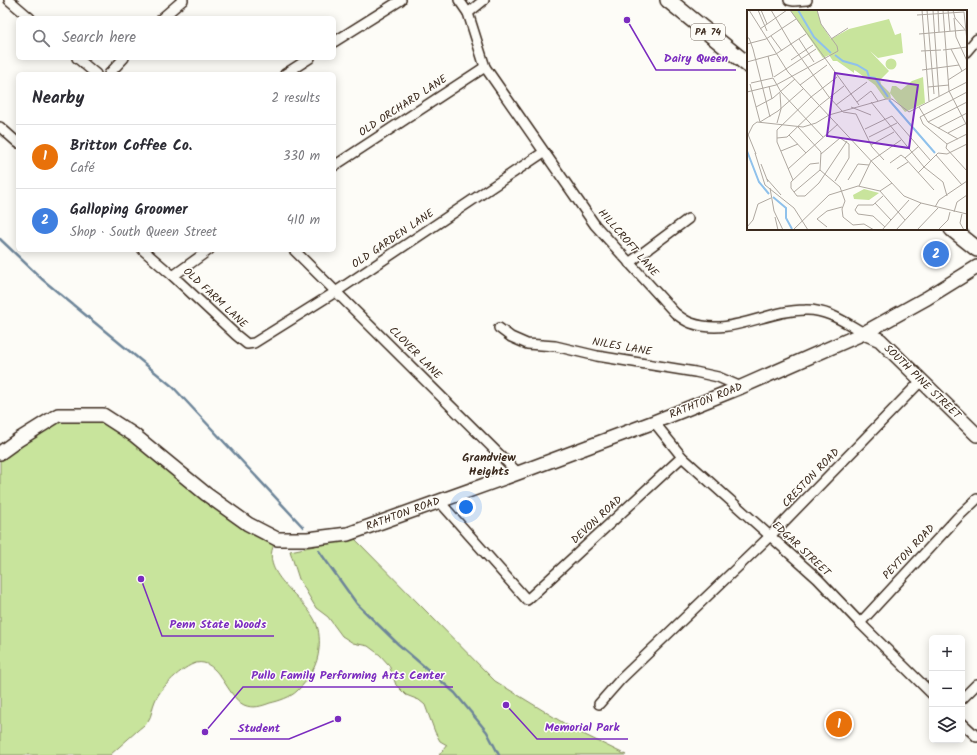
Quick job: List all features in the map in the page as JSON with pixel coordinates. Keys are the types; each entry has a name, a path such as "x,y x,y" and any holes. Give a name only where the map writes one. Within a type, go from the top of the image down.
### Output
{"main road":[{"name":"PA 74","path":"668,0 747,64"},
{"path":"953,230 977,249"}],"street":[{"path":"9,0 28,16"},
{"path":"164,16 184,0"},
{"path":"336,41 401,0"},
{"name":"HILLCROFT LANE","path":"459,0 468,14 485,67 595,225 675,314 690,323 709,328 731,326 779,314 806,310 831,314 864,333"},
{"path":"468,14 484,0"},
{"path":"789,0 807,0"},
{"path":"967,51 977,38"},
{"path":"79,60 94,72"},
{"path":"111,72 122,60"},
{"path":"288,72 307,60"},
{"name":"OLD ORCHARD LANE","path":"336,165 485,67"},
{"path":"0,127 16,141"},
{"name":"OLD GARDEN LANE","path":"254,343 337,291 544,152"},
{"path":"628,263 688,219"},
{"name":"OLD FARM LANE","path":"145,252 236,335 247,344 254,343"},
{"path":"173,276 206,252"},
{"name":"CLOVER LANE","path":"296,252 337,291 518,473"},
{"name":"RATHTON ROAD","path":"0,453 58,415 103,415 134,435 206,494 248,524 277,540 308,540 348,534 518,473 654,422 741,387 864,333 927,298 977,267"},
{"name":"NILES LANE","path":"499,328 511,337 527,344 555,346 597,356 695,372 718,377 741,387"},
{"name":"SOUTH PINE STREET","path":"864,333 880,340 977,435"},
{"name":"CRESTON ROAD","path":"599,704 620,679 646,656 770,536 921,381"},
{"name":"EDGAR STREET","path":"654,422 682,457 818,579 929,691"},
{"name":"DEVON ROAD","path":"439,501 527,600 682,457"},
{"name":"PEYTON ROAD","path":"860,623 958,517 977,499"},
{"path":"965,696 977,684"},
{"path":"965,726 977,737"}],"green space":[{"path":"58,415 103,415 277,539 272,551 272,561 275,571 282,581 307,608 317,624 319,632 319,649 315,666 309,677 297,691 288,697 257,707 247,706 238,701 211,666 204,663 196,663 178,673 167,684 155,701 148,721 110,755 0,755 0,453"},
{"path":"355,539 495,681 575,730 626,755 439,755 447,745 440,741 435,732 425,705 419,700 406,695 396,685 389,665 380,655 368,646 353,643 342,636 328,617 316,608 299,579 290,551"}],"waterway":[{"path":"0,239 43,280 173,387 303,527"},
{"path":"319,551 357,604 398,644 455,693 487,732 499,755"}],"place":[{"name":"Dairy Queen","path":"627,20"},
{"name":"Galloping Groomer","path":"936,254"},
{"name":"Penn State Woods","path":"141,579"},
{"name":"Memorial Park","path":"506,705"},
{"name":"Student","path":"338,719"},
{"name":"Britton Coffee Co.","path":"839,724"},
{"name":"Pullo Family Performing Arts Center","path":"205,732"}],"district":[{"name":"Grandview Heights","path":"489,464"}]}
